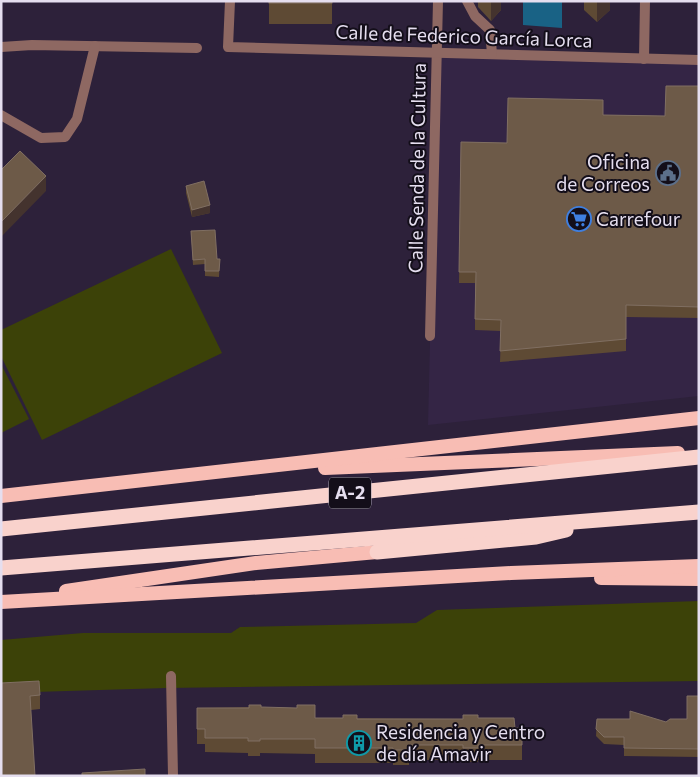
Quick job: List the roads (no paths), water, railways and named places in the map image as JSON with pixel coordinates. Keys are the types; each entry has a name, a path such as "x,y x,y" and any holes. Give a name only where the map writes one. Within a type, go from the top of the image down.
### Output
{"highway":[{"path":"1,496 699,418"},
{"path":"197,474 699,452"},
{"name":"A-2","path":"1,529 699,457"},
{"path":"1,568 176,552 699,512"},
{"path":"1,602 119,582 256,563 536,538 611,519"},
{"path":"1,602 510,573 699,566"},
{"path":"510,573 624,579 699,579"}],"street":[{"name":"Calle de Federico García Lorca","path":"230,1 228,47 699,60"},
{"name":"Calle Senda de la Cultura","path":"430,336 438,1"},
{"path":"467,1 475,16 490,30 492,54"},
{"path":"644,59 646,1"},
{"path":"1,115 41,138 65,137 76,119 96,46"},
{"path":"1,47 197,48"},
{"path":"171,676 173,776"}],"water":[{"path":"523,1 562,1 562,28 523,25"}],"place":[{"name":"Oficina de Correos","path":"668,173"},
{"name":"Carrefour","path":"579,219"},
{"name":"Residencia y Centro de día Amavir","path":"359,743"}]}
